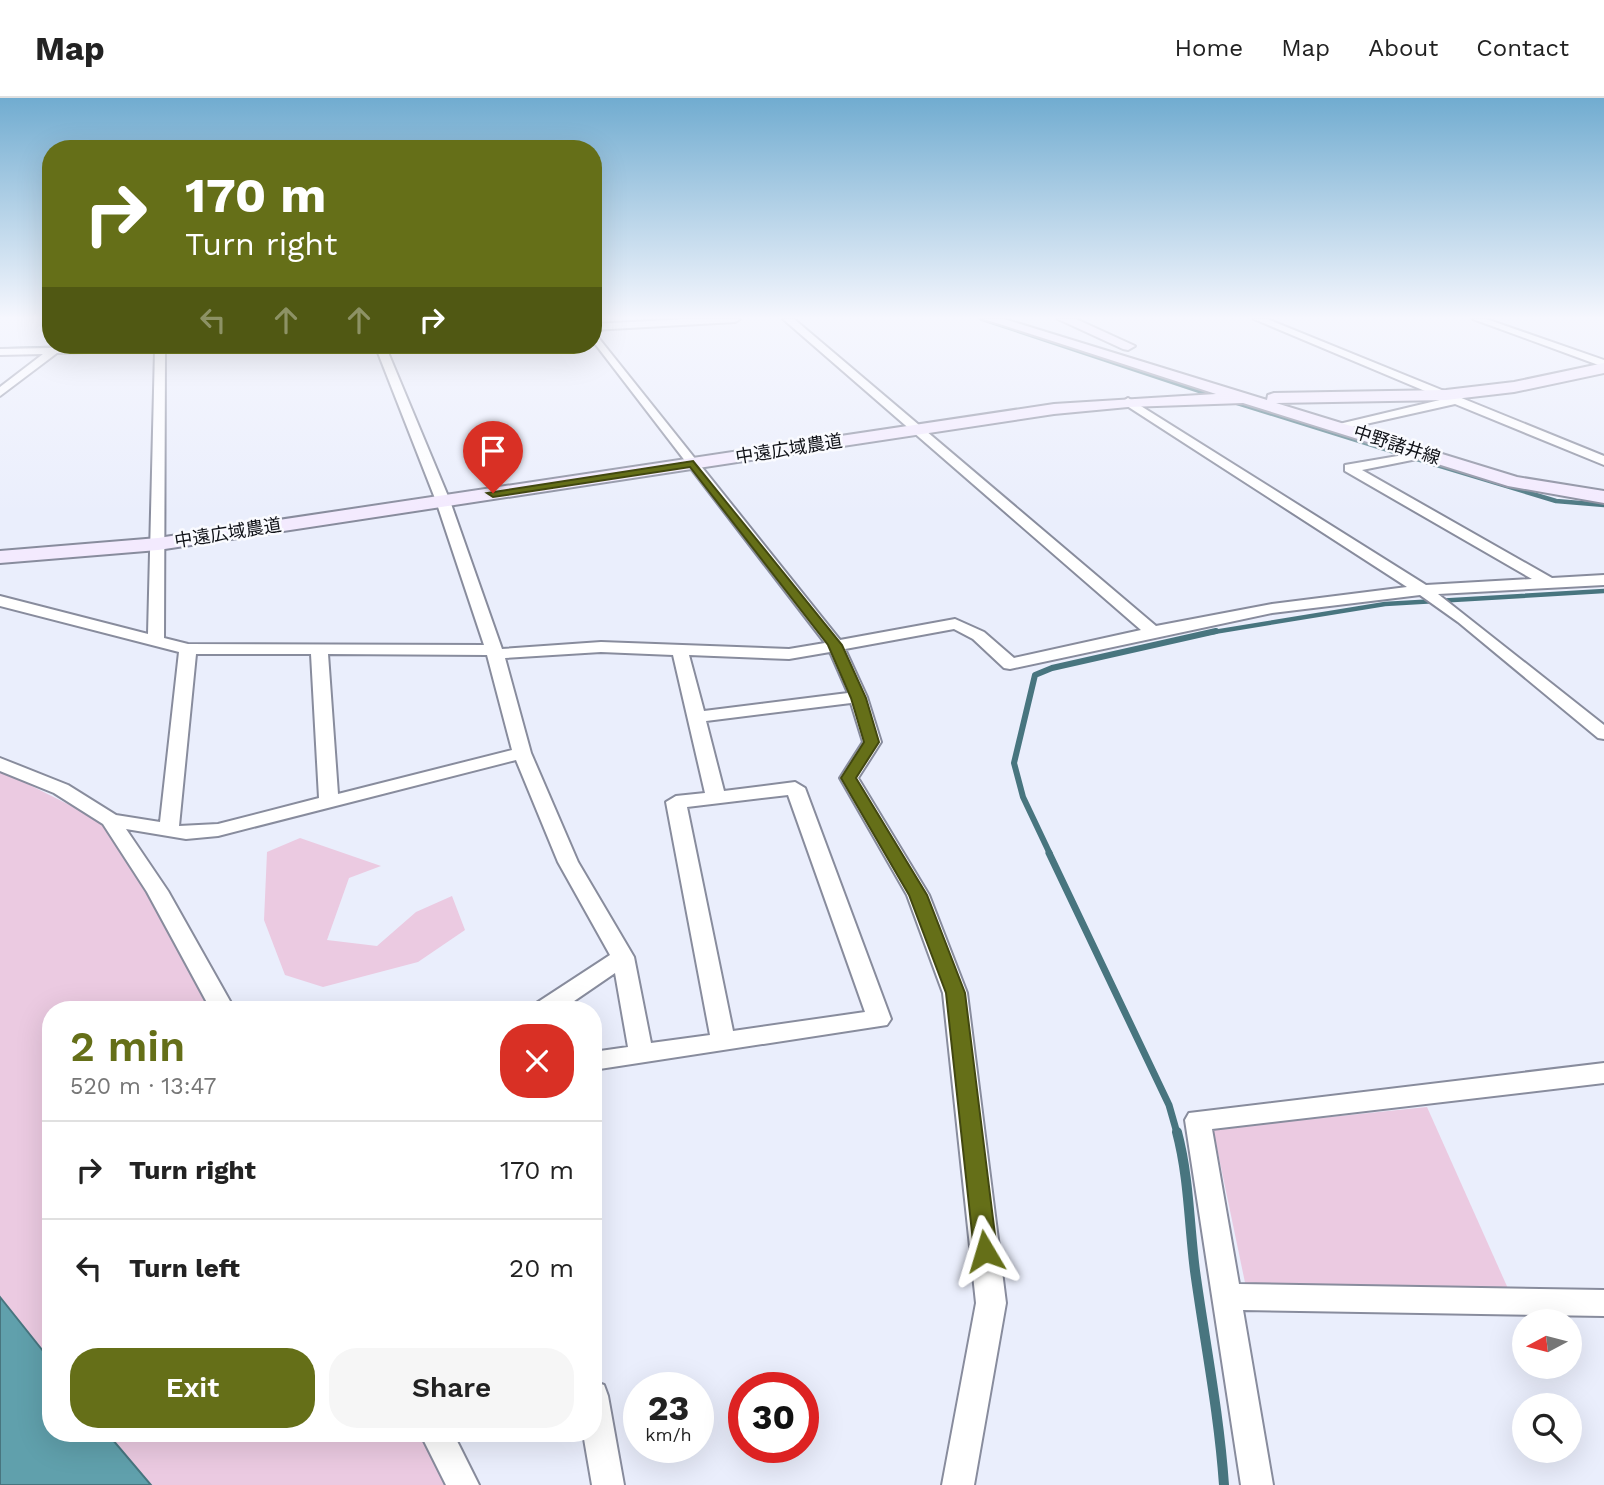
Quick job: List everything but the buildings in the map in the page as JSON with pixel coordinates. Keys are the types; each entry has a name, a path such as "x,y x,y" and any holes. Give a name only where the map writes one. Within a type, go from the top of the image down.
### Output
{"street":[{"path":"156,640 160,384"},
{"path":"396,384 443,501 494,652 522,753 569,862 624,957 641,1054"},
{"path":"631,384 835,645 858,698 872,742 849,778 918,895 955,993 991,1303 958,1485"},
{"path":"864,384 1153,632"},
{"name":"中野諸井線","path":"1200,384 1514,482 1604,497"},
{"path":"1213,384 1245,398"},
{"path":"1418,384 1604,461"},
{"name":"中遠広域農道","path":"0,557 89,552 158,544 1055,409 1128,402 1245,398 1452,398 1528,384"},
{"path":"1343,427 1452,398"},
{"path":"1128,402 1424,590 1464,619 1604,734"},
{"path":"1422,453 1350,468 1549,583"},
{"path":"0,601 188,649 494,652 601,648 789,654 955,624 970,628 981,636 1010,664 1222,617 1300,604 1424,590 1604,580"},
{"path":"169,830 188,649"},
{"path":"319,649 329,802"},
{"path":"680,651 716,797"},
{"path":"696,717 858,698"},
{"path":"0,764 61,789 110,820 186,833 218,830 522,753"},
{"path":"602,1060 879,1019 795,788 676,802 723,1042"},
{"path":"110,820 157,891 218,1001"},
{"path":"557,1001 624,957"},
{"path":"1256,1485 1198,1120 1604,1073"},
{"path":"1228,1297 1604,1303"},
{"path":"441,1442 463,1485"},
{"path":"601,1442 608,1485"}],"shaded area":[{"path":"0,770 115,828 208,1001 42,1001 42,1442 447,1442 470,1485 0,1485"},
{"path":"300,838 381,866 349,878 327,940 377,946 416,912 452,896 465,930 418,962 323,987 285,975 264,920 267,852"},
{"path":"1427,1107 1514,1302 1248,1297 1213,1129"}],"water":[{"path":"0,1297 42,1350 42,1442 115,1442 151,1485 0,1485"}],"waterway":[{"path":"1176,384 1216,397"},
{"path":"1226,400 1412,458"},
{"path":"1407,456 1556,501 1604,505"},
{"path":"1208,633 1385,604 1604,591"},
{"path":"1050,854 1023,797 1014,763 1035,675 1052,668 1216,631"},
{"path":"1049,853 1169,1105 1177,1133"},
{"path":"1177,1132 1186,1183 1224,1485"}],"route":[{"path":"493,493 693,464 835,645 858,698 872,742 849,778 918,895 955,993 985,1251"}]}
